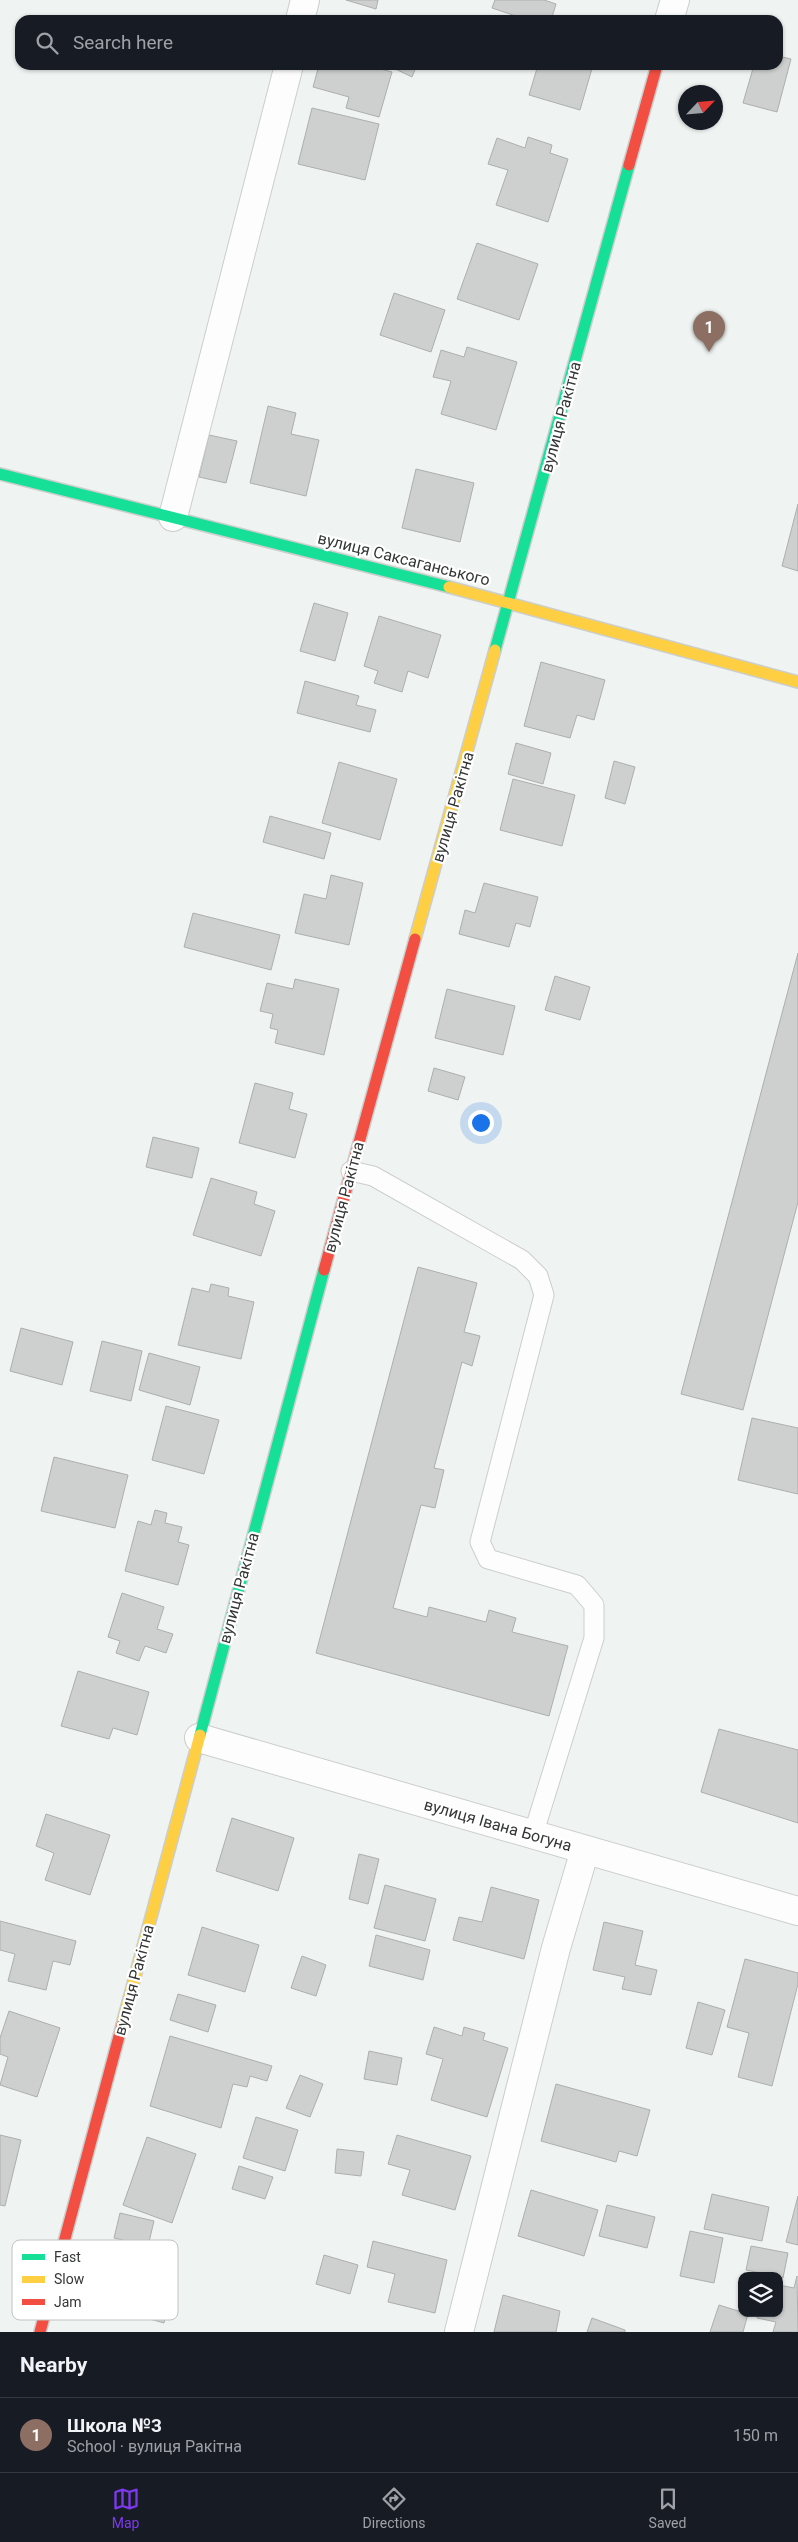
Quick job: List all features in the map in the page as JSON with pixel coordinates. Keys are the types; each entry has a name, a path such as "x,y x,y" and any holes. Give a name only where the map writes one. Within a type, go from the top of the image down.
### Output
{"street":[{"path":"301,15 305,0"},
{"path":"670,15 675,0"},
{"path":"173,517 288,70"},
{"name":"вулиця Ракітна","path":"65,2240 351,1171 510,603 656,70"},
{"name":"вулиця Саксаганського","path":"0,474 510,603 798,682"},
{"name":"вулиця Івана Богуна","path":"199,1738 798,1911"},
{"path":"458,2332 556,1948 585,1850"}],"lane":[{"path":"351,1171 373,1176 522,1260 538,1276 544,1296 480,1542 488,1558 577,1585 594,1604 594,1638 533,1835"}],"building":[{"path":"346,0 378,0 376,9"},
{"path":"495,0 544,0 556,4 553,15 513,15 492,8"},
{"path":"783,57 791,59 777,112 743,103 753,70 783,70"},
{"path":"318,70 385,70 392,72 379,117 346,108 349,97 313,87"},
{"path":"397,70 415,70 412,77"},
{"path":"536,70 592,70 580,110 529,95"},
{"path":"312,108 379,124 365,180 298,164"},
{"path":"528,137 552,145 550,153 568,159 548,222 496,205 508,170 488,164 497,138 525,148"},
{"path":"477,243 538,264 519,320 457,299"},
{"path":"394,293 445,310 431,352 380,335"},
{"path":"467,347 517,362 496,430 441,414 451,381 433,377 441,350 464,357"},
{"path":"268,406 296,413 291,434 319,440 306,496 250,483"},
{"path":"209,435 237,441 226,483 199,477"},
{"path":"416,469 474,483 460,542 402,528"},
{"path":"798,504 798,571 782,566"},
{"path":"314,603 348,613 335,661 300,651"},
{"path":"379,616 441,635 428,678 408,671 402,692 374,683 378,671 364,666"},
{"path":"541,662 605,680 594,720 577,715 570,738 524,726"},
{"path":"305,681 359,696 356,705 376,710 370,732 297,713"},
{"path":"516,743 551,753 543,784 508,774"},
{"path":"614,761 635,767 625,804 605,798"},
{"path":"339,762 397,779 380,840 322,823"},
{"path":"513,779 575,795 562,846 500,830"},
{"path":"270,816 331,833 324,859 263,842"},
{"path":"331,875 363,883 349,945 295,933 304,894 326,899"},
{"path":"484,883 538,897 530,927 516,923 509,947 459,934 465,910 475,913"},
{"path":"193,913 280,935 271,970 184,947"},
{"path":"798,953 798,1202 743,1410 681,1394"},
{"path":"555,976 590,987 580,1020 545,1010"},
{"path":"295,979 339,989 324,1055 275,1043 278,1030 270,1028 273,1014 260,1011 267,983 293,989"},
{"path":"447,989 515,1006 503,1055 435,1038"},
{"path":"434,1068 465,1077 458,1100 428,1091"},
{"path":"255,1083 293,1093 289,1109 307,1114 295,1158 239,1143"},
{"path":"153,1137 199,1148 192,1178 146,1167"},
{"path":"211,1178 257,1192 254,1204 275,1211 261,1256 193,1235"},
{"path":"418,1267 477,1283 464,1332 480,1336 472,1366 462,1362 434,1468 444,1470 435,1508 421,1505 393,1608 427,1617 429,1607 486,1622 489,1610 516,1618 512,1632 568,1646 549,1716 316,1653"},
{"path":"211,1284 229,1288 228,1296 254,1302 241,1359 178,1345 192,1288 209,1292"},
{"path":"21,1328 73,1342 62,1385 10,1371"},
{"path":"102,1341 142,1351 131,1401 90,1391"},
{"path":"149,1353 200,1367 190,1405 139,1390"},
{"path":"166,1406 219,1420 204,1474 152,1460"},
{"path":"752,1418 798,1428 798,1494 738,1480"},
{"path":"54,1457 128,1475 115,1528 41,1511"},
{"path":"155,1510 167,1513 165,1523 182,1527 178,1542 189,1545 178,1585 125,1571 138,1521 151,1525"},
{"path":"122,1593 164,1607 157,1629 173,1634 166,1653 145,1646 139,1661 116,1653 120,1641 108,1637"},
{"path":"78,1671 149,1692 137,1735 113,1728 109,1739 61,1726"},
{"path":"719,1729 798,1750 798,1823 701,1792"},
{"path":"46,1814 110,1835 90,1895 45,1880 54,1853 36,1846"},
{"path":"232,1818 294,1838 278,1891 216,1871"},
{"path":"359,1854 379,1859 368,1904 349,1899"},
{"path":"385,1885 436,1899 425,1941 374,1928"},
{"path":"491,1887 539,1900 524,1959 453,1940 459,1917 482,1922"},
{"path":"0,1921 76,1941 70,1965 53,1961 46,1990 8,1981 15,1954 0,1950"},
{"path":"604,1922 643,1931 635,1965 657,1970 651,1995 622,1989 625,1977 593,1970"},
{"path":"202,1927 259,1945 245,1992 188,1975"},
{"path":"376,1935 430,1950 423,1980 369,1966"},
{"path":"302,1956 326,1965 316,1996 291,1988"},
{"path":"745,1959 798,1973 798,1984 772,2086 738,2077 749,2033 727,2027"},
{"path":"178,1994 216,2005 208,2032 170,2020"},
{"path":"698,2002 725,2010 712,2055 686,2048"},
{"path":"9,2011 60,2028 37,2097 0,2085 8,2057 0,2054 0,2038"},
{"path":"434,2027 462,2036 464,2027 485,2033 483,2040 508,2048 487,2117 431,2100 443,2059 426,2054"},
{"path":"170,2036 272,2066 267,2081 250,2076 247,2087 233,2084 221,2128 150,2106"},
{"path":"369,2051 402,2058 397,2085 364,2079"},
{"path":"300,2075 323,2084 310,2117 286,2108"},
{"path":"556,2084 650,2110 637,2156 619,2151 616,2162 541,2141"},
{"path":"256,2117 298,2130 285,2171 243,2158"},
{"path":"0,2135 21,2140 5,2206 0,2205"},
{"path":"397,2135 471,2156 455,2210 402,2195 410,2170 388,2164"},
{"path":"147,2137 196,2154 172,2223 123,2205"},
{"path":"337,2149 364,2152 361,2176 335,2173"},
{"path":"239,2166 273,2177 265,2199 232,2189"},
{"path":"531,2190 598,2210 584,2256 518,2236"},
{"path":"712,2194 769,2207 762,2241 704,2229"},
{"path":"798,2196 798,2245 786,2242"},
{"path":"607,2205 655,2217 647,2248 599,2236"},
{"path":"120,2213 154,2221 149,2240 122,2240 114,2238"},
{"path":"690,2231 723,2238 714,2283 680,2276"},
{"path":"373,2241 447,2260 435,2313 388,2302 395,2274 367,2267"},
{"path":"751,2246 788,2253 783,2278 783,2272 746,2270"},
{"path":"324,2255 358,2265 350,2294 316,2284"},
{"path":"797,2276 798,2332 773,2332 776,2322 757,2317 783,2317 783,2286 794,2288"},
{"path":"503,2295 560,2311 556,2332 494,2332"},
{"path":"719,2305 738,2311 738,2317 747,2317 743,2332 710,2332"},
{"path":"592,2318 625,2330 625,2332 587,2332"},
{"path":"153,2320 165,2320 164,2323"}],"traffic: fast":[{"path":"495,650 629,165"},
{"path":"0,474 449,587"},
{"path":"200,1735 324,1270"}],"traffic: slow":[{"path":"449,587 798,682"},
{"path":"415,939 495,650"},
{"path":"122,2025 200,1735"}],"traffic: jam":[{"path":"629,165 656,70"},
{"path":"324,1270 415,939"},
{"path":"65,2240 122,2025"},
{"path":"40,2332 43,2320"}],"place":[{"name":"Школа №3","path":"709,352"}]}
